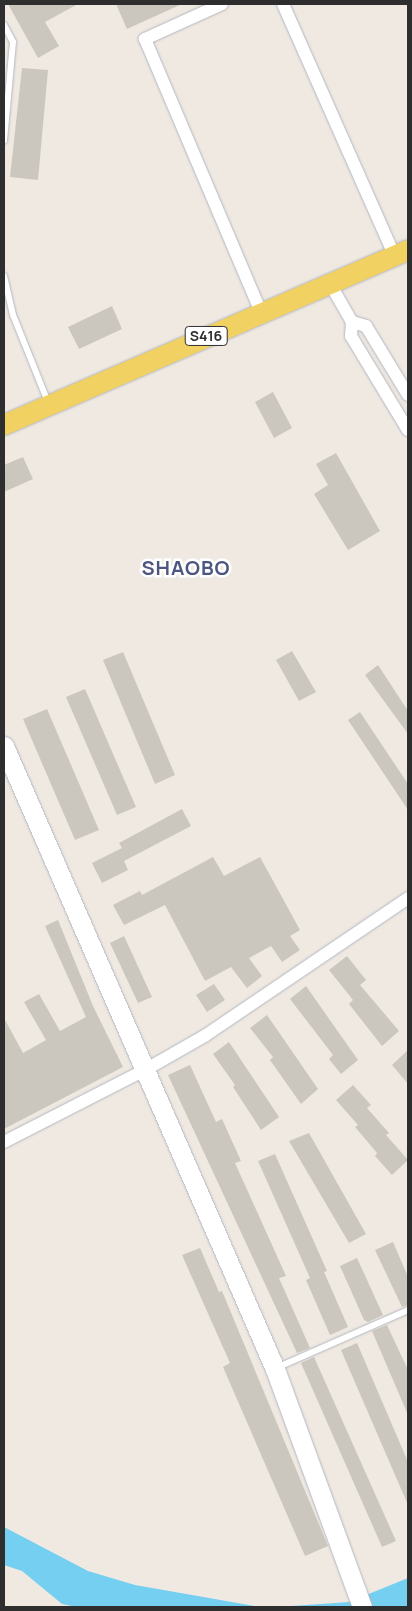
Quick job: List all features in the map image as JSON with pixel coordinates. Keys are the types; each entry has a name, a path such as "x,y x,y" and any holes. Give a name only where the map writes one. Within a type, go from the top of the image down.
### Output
{"main road":[{"name":"S416","path":"4,425 401,252"},
{"path":"4,746 275,1369 362,1607"}],"street":[{"path":"222,4 146,39 261,312"},
{"path":"283,4 401,252"},
{"path":"329,282 352,322 351,336 408,430"},
{"path":"352,322 366,326 408,395"},
{"path":"4,1142 145,1070 206,1035 408,898"}],"lane":[{"path":"4,26 13,42 4,141"},
{"path":"4,276 13,315 49,405"},
{"path":"275,1369 408,1310"}],"water":[{"path":"4,1527 88,1571 135,1585 260,1607 77,1607 62,1604 22,1571 4,1565"},
{"path":"408,1578 408,1607 277,1607 349,1602"}],"building":[{"path":"8,4 78,4 45,22 59,46 38,58"},
{"path":"116,4 182,4 127,29"},
{"path":"22,68 48,70 38,180 10,177"},
{"path":"112,306 122,329 79,349 68,327"},
{"path":"273,392 292,428 274,438 255,402"},
{"path":"336,453 380,531 348,550 314,494 328,485 316,464"},
{"path":"23,457 33,479 4,492 4,465"},
{"path":"292,651 316,692 299,701 276,660"},
{"path":"123,652 175,775 155,784 103,660"},
{"path":"378,665 408,711 408,734 365,675"},
{"path":"85,689 136,807 117,815 66,697"},
{"path":"47,709 99,830 75,840 23,719"},
{"path":"360,712 408,784 408,810 348,720"},
{"path":"182,809 191,826 124,861 128,870 102,883 92,863 122,848 119,843"},
{"path":"213,857 224,876 260,857 300,930 290,936 300,950 282,962 271,946 249,958 262,976 247,988 231,967 205,981 165,905 124,925 113,905 140,891 142,895"},
{"path":"58,920 93,1006 123,1067 4,1129 4,1018 23,1053 46,1040 24,1002 39,994 60,1031 86,1017 45,926"},
{"path":"124,936 152,997 138,1003 110,943"},
{"path":"347,956 366,980 360,985 399,1031 382,1046 349,1004 353,1000 329,970"},
{"path":"214,984 225,1000 207,1012 196,995"},
{"path":"306,986 358,1060 341,1074 329,1059 333,1055 290,999"},
{"path":"267,1015 318,1089 301,1104 270,1060 273,1057 250,1028"},
{"path":"229,1042 279,1117 261,1130 233,1087 235,1085 213,1054"},
{"path":"408,1050 408,1084 392,1065"},
{"path":"190,1065 216,1122 222,1119 241,1161 235,1163 286,1276 279,1278 310,1348 297,1353 168,1075"},
{"path":"353,1085 371,1105 367,1108 389,1133 386,1135 408,1160 392,1175 375,1156 377,1153 355,1127 358,1125 336,1100"},
{"path":"309,1133 366,1234 349,1243 289,1141"},
{"path":"275,1154 327,1271 324,1272 348,1327 330,1335 306,1280 310,1278 258,1161"},
{"path":"393,1242 408,1277 408,1305 402,1307 375,1250"},
{"path":"200,1248 219,1292 222,1291 328,1546 305,1556 223,1367 230,1363 182,1255"},
{"path":"357,1258 383,1315 368,1322 364,1320 340,1266"},
{"path":"387,1325 408,1370 408,1415 372,1331"},
{"path":"357,1343 408,1462 408,1505 341,1350"},
{"path":"314,1357 396,1541 382,1547 301,1363"}],"district":[{"name":"SHAOBO","path":"186,567"}]}
